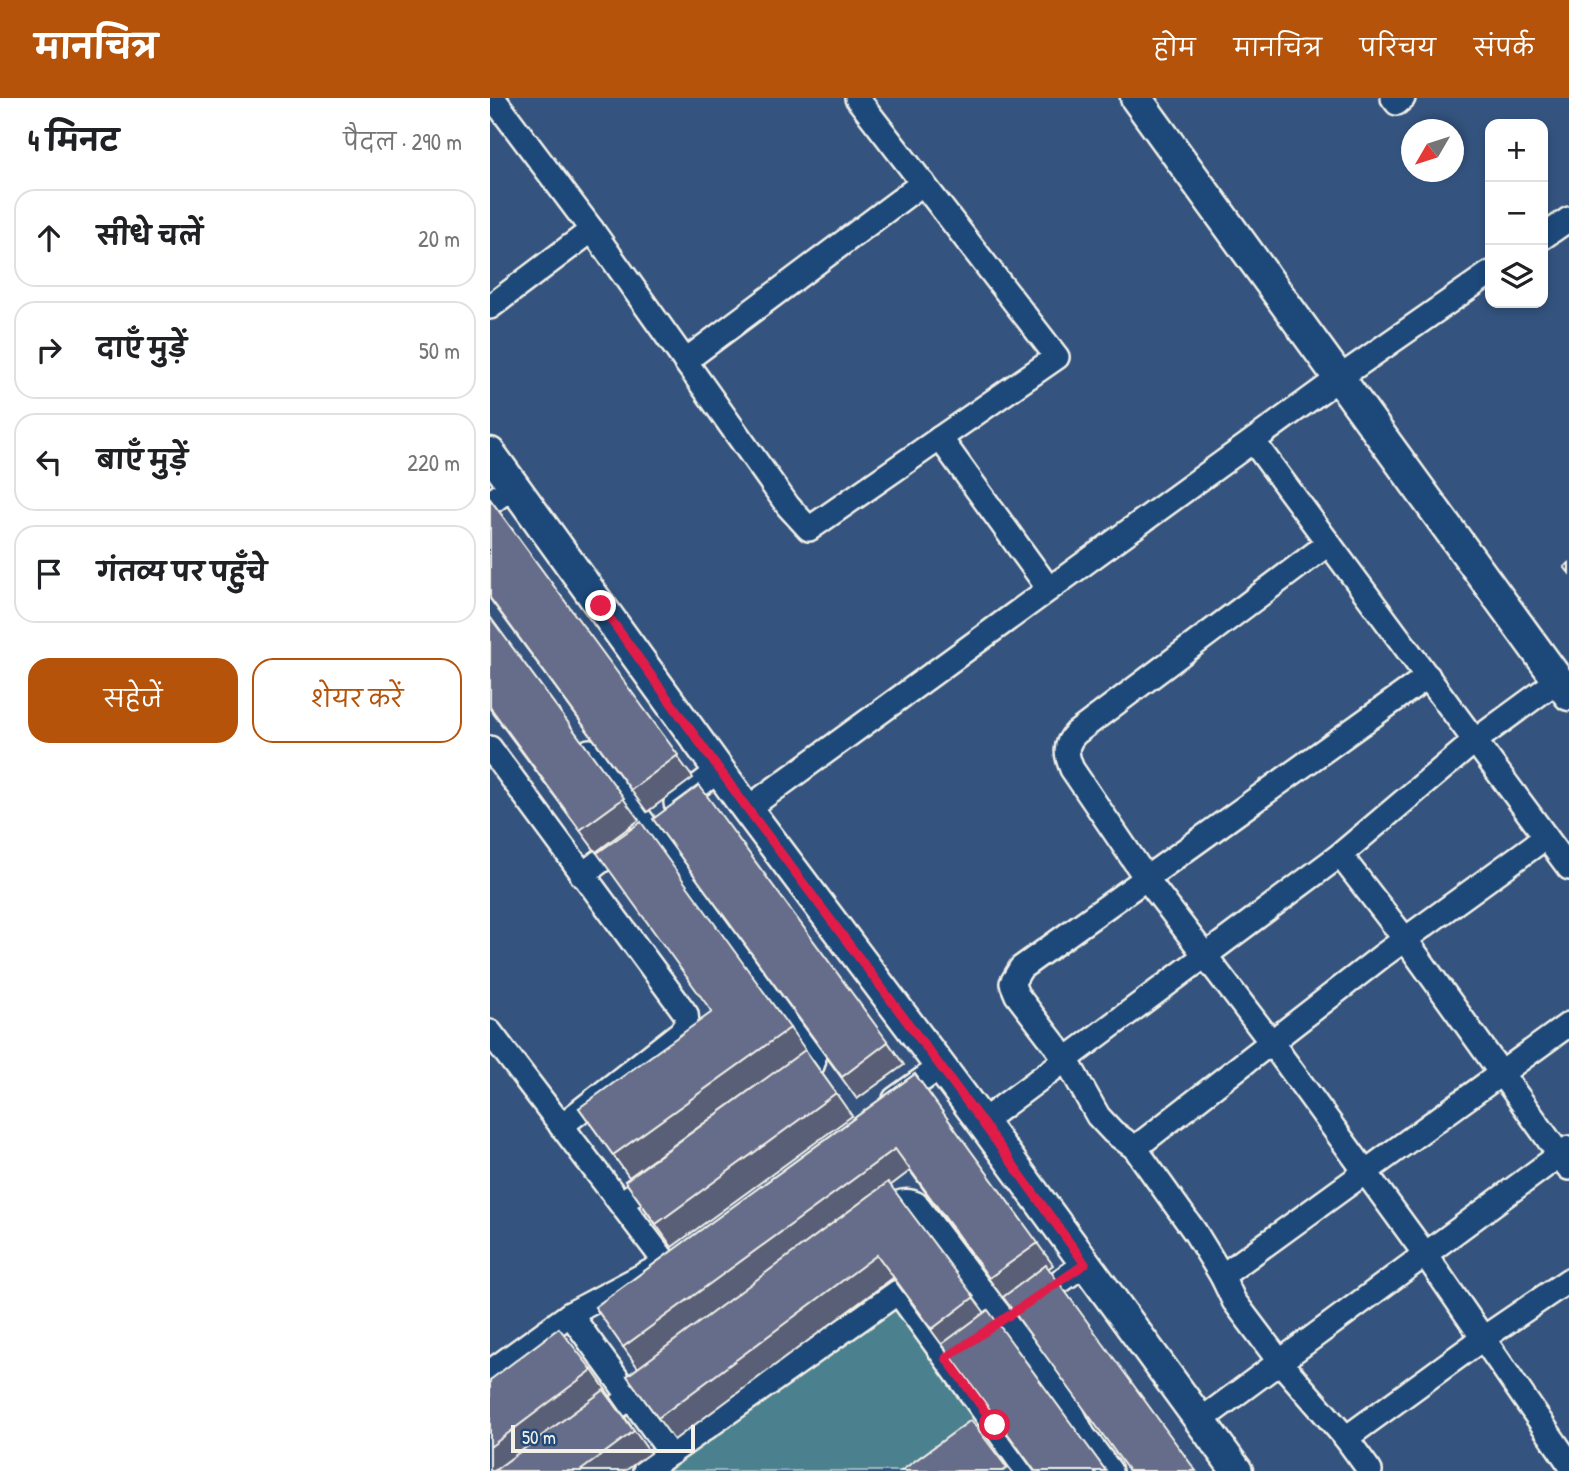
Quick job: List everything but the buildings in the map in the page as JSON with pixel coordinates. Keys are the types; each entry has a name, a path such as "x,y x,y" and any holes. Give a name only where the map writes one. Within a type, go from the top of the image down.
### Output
{"street":[{"path":"493,98 592,230 788,506 809,529 1057,357 857,98"},
{"path":"982,1122 1340,855 1476,740 1564,687 1136,98"},
{"path":"1393,98 1397,103 1404,98"},
{"path":"685,362 923,183"},
{"path":"1548,234 1569,219"},
{"path":"490,307 592,230"},
{"path":"747,808 1339,378 1485,276"},
{"path":"940,438 1049,589"},
{"path":"1253,441 1569,869"},
{"path":"490,453 502,495 719,770 982,1122 1237,1471"},
{"path":"1329,543 1070,738 1066,756 1072,769 1146,878 1271,1042 1425,1254 1569,1463"},
{"path":"1370,1471 1346,1438 1280,1362 1234,1301 1223,1276 1195,1232 1135,1147 1113,1132 1098,1116 1066,1059 1017,995 1012,983 1021,968 1428,676"},
{"path":"580,739 810,1043 815,1062 810,1069 778,1093"},
{"path":"490,748 686,1014 687,1023 681,1032 561,1125"},
{"path":"582,875 719,770"},
{"path":"1135,1147 1405,939 1546,837"},
{"path":"1201,1420 1425,1254 1566,1157 1501,1074 1405,939 1340,855"},
{"path":"1223,1276 1569,1024"},
{"path":"490,1032 666,1263"},
{"path":"874,1114 940,1067"},
{"path":"621,1203 677,1164"},
{"path":"860,1230 902,1201 916,1204 1069,1407 1083,1435 1111,1471"},
{"path":"490,1372 570,1314 666,1263 688,1247"},
{"path":"985,1332 1085,1264"},
{"path":"1346,1438 1482,1339 1569,1280"},
{"path":"645,1471 898,1292 1027,1471"},
{"path":"570,1314 671,1453"},
{"path":"946,1358 965,1345"},
{"path":"574,1438 685,1357"},
{"path":"976,1440 995,1425"}],"green space":[{"path":"897,1309 984,1424 919,1471 663,1471"}],"route":[{"path":"601,606 1085,1264 946,1358 995,1425"}]}
